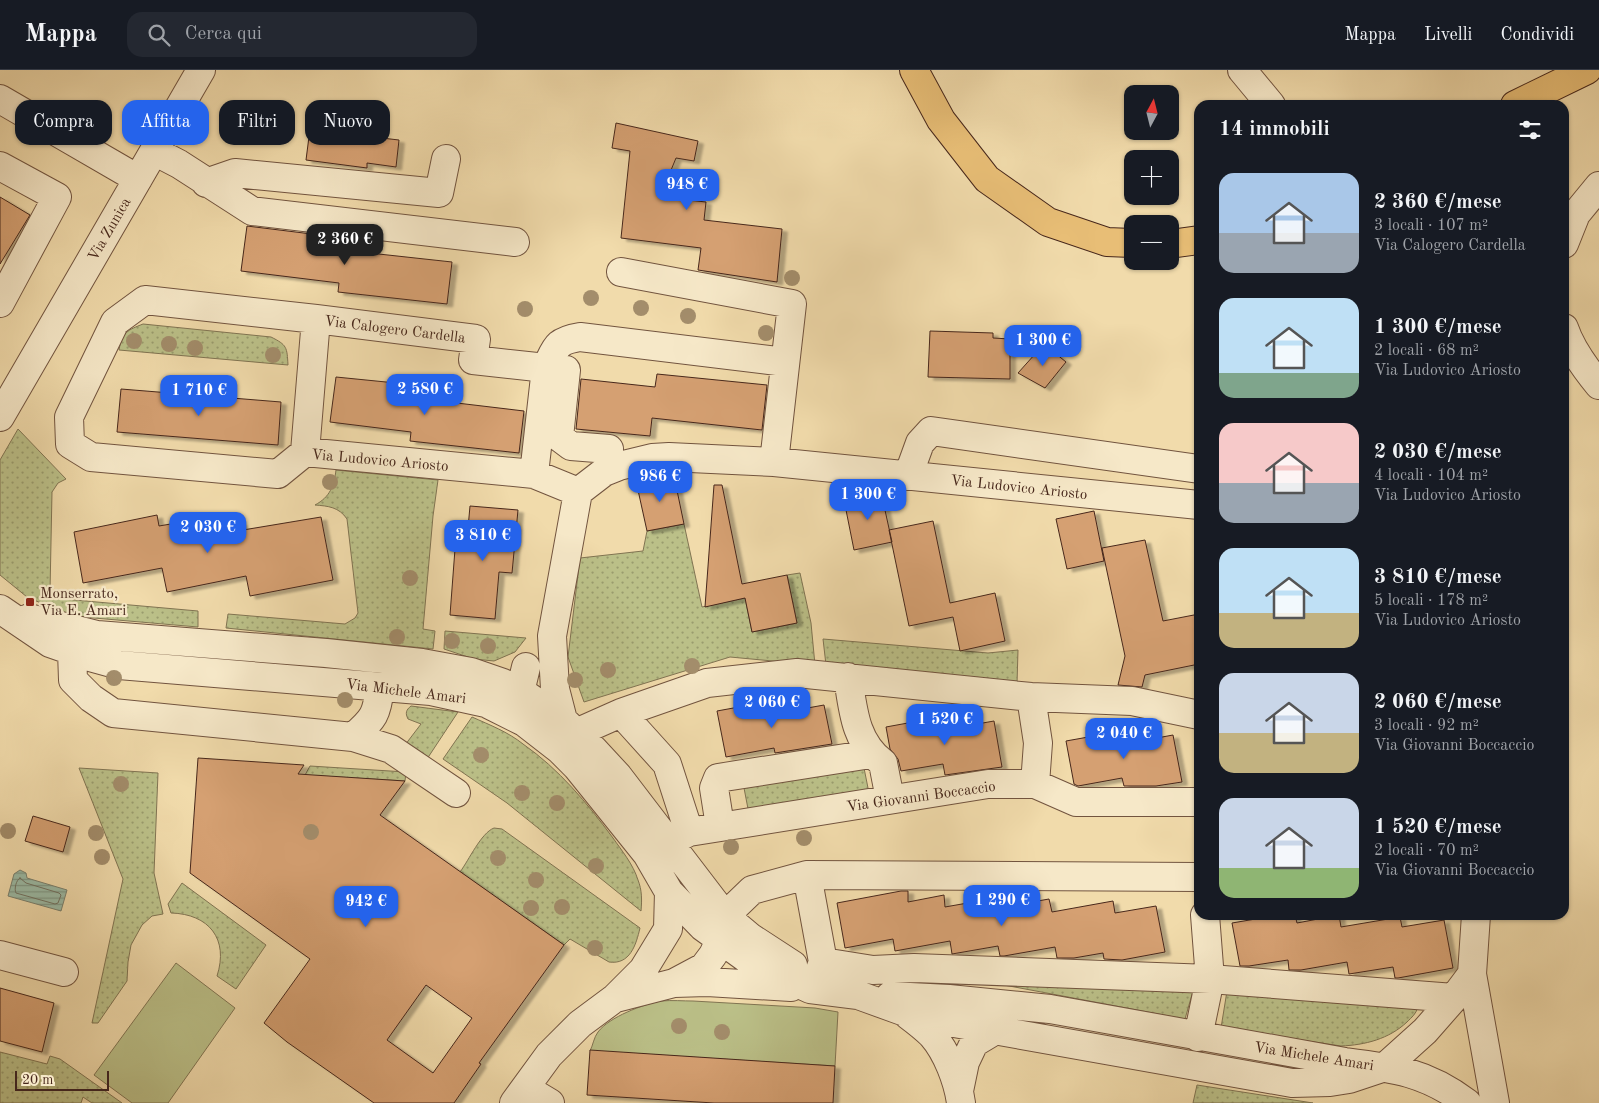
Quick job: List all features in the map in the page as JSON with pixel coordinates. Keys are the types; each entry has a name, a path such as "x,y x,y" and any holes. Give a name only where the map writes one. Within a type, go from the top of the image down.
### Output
{"main road":[{"path":"914,70 941,120 988,179 1048,222 1107,242 1124,243"},
{"path":"1525,100 1587,70"},
{"path":"1179,243 1194,241"}],"street":[{"path":"138,179 201,70"},
{"path":"1242,70 1268,100"},
{"name":"Via Zunica","path":"0,99 138,179 0,416"},
{"path":"154,151 179,164 252,211 515,242"},
{"path":"206,183 235,172 439,193 446,159"},
{"path":"0,166 57,197 0,303"},
{"path":"1569,232 1576,214 1599,186"},
{"path":"621,272 792,304 774,462"},
{"name":"Via Calogero Cardella","path":"70,444 69,417 115,322 144,300 476,339 473,360 546,368"},
{"path":"305,452 316,319"},
{"path":"534,474 546,368 558,345 566,339 580,337 785,362"},
{"path":"1569,341 1599,385"},
{"path":"546,368 566,370 559,437 571,446 609,449"},
{"path":"908,476 920,443 931,432 1194,468"},
{"name":"Via Ludovico Ariosto","path":"70,444 90,457 278,474 305,452 534,474 578,492 604,472 619,466 652,458 670,457 774,462 1194,505"},
{"path":"553,714 552,636 578,492"},
{"name":"Via Michele Amari","path":"1,609 50,643 119,665 431,691 486,703 553,714 618,776 668,843 722,928 750,961 816,976 858,995 905,1012 943,1022 1292,1083 1330,1082 1349,1079 1385,1067"},
{"name":"Via Michele Amari","path":"1,609 57,626 97,635 326,653 422,663 516,681"},
{"path":"552,636 516,681 518,706 553,714 621,713 707,683 797,673 1031,697 1132,701 1194,714"},
{"path":"72,651 74,680 91,698 113,713 353,737 391,749 456,793"},
{"path":"848,677 855,723 871,754 883,763 890,799"},
{"path":"353,737 367,725 377,710 380,687"},
{"path":"1031,697 1038,743 1036,784"},
{"path":"621,713 667,764 668,843"},
{"name":"Via Michele Amari","path":"553,714 560,750 584,775 668,843 669,892 694,918 722,928"},
{"path":"720,826 714,788 718,778 871,754"},
{"name":"Via Giovanni Boccaccio","path":"668,843 720,826 988,784 1036,784 1076,802 1194,802"},
{"path":"807,875 816,976"},
{"path":"674,983 704,967 713,956 722,928 752,890 807,875 1194,877"},
{"path":"668,929 669,892"},
{"path":"550,1103 519,1096 549,1055 580,1024 615,998 643,970 668,929 679,922 694,918"},
{"path":"1198,1036 1210,979 1205,920"},
{"path":"1476,920 1472,974 1495,1103"},
{"path":"0,955 64,972"},
{"path":"615,998 674,983 816,976 914,968 1210,979 1454,998"},
{"path":"1385,1067 1425,1031 1472,974"},
{"name":"Via Michele Amari","path":"858,995 949,999 1050,1010 1345,1062 1385,1067"},
{"path":"905,1012 933,1036 950,1064 960,1097"},
{"path":"960,1097 965,1062 974,1043 994,1031"},
{"path":"1385,1067 1409,1072 1432,1080 1453,1092 1466,1103"}],"green space":[{"path":"143,324 271,337 285,347 288,365 119,350 126,332"},
{"path":"18,429 66,479 58,483 52,492 50,592 63,599 198,611 198,627 71,616 27,597 0,575 0,460"},
{"path":"336,470 438,480 423,629 435,631 433,649 226,628 228,614 345,624 355,618 358,613 347,519 337,510 315,505 328,495"},
{"path":"684,524 702,607 745,598 752,632 797,623 787,575 800,573 811,623 815,665 730,657 584,702 568,657 580,558 643,551 647,531"},
{"path":"445,631 526,638 515,652 494,661 474,659 444,649"},
{"path":"823,639 988,653 1018,650 1017,684 826,665"},
{"path":"411,706 458,712 427,759 405,745 421,724 408,719 406,715"},
{"path":"472,717 499,729 536,754 549,764 583,799 613,838 636,874 642,899 641,911 507,803 443,759"},
{"path":"310,766 406,772 405,781 305,775"},
{"path":"79,768 158,773 154,873 163,914 152,916 142,925 131,945 127,981 98,1023 92,1023 123,879"},
{"path":"864,768 869,793 749,814 744,788"},
{"path":"494,828 502,829 640,928 634,947 627,957 616,962 609,962 570,939 564,945 460,872 484,835"},
{"path":"182,883 266,945 236,989 217,976 220,951 218,940 213,931 196,918 184,914 171,913 168,904"},
{"path":"176,963 235,1008 168,1103 132,1103 94,1075"},
{"path":"1006,980 1193,991 1185,1019 1004,985"},
{"path":"1227,991 1418,1007 1415,1014 1407,1022 1385,1037 1359,1044 1341,1046 1221,1028"},
{"path":"661,1001 815,1008 838,1012 835,1066 590,1051 597,1034 603,1026 618,1016"},
{"path":"0,1052 47,1064 50,1056 60,1059 122,1103 92,1103 83,1097 81,1103 0,1103"},
{"path":"1197,1085 1313,1103 1193,1103"}],"water":[{"path":"20,870 26,873 27,878 67,890 61,911 8,896 14,874"}],"building":[{"path":"616,123 698,141 694,161 676,158 660,197 706,202 704,220 782,229 777,282 698,270 701,248 621,238 630,151 612,148"},
{"path":"390,139 399,140 396,167 367,163 367,168 306,160 308,145 390,145"},
{"path":"0,197 30,215 0,264"},
{"path":"247,226 344,238 342,250 452,262 447,304 338,292 339,283 241,271"},
{"path":"930,331 993,333 993,338 1010,339 1010,379 928,377"},
{"path":"1044,344 1066,362 1045,388 1018,373"},
{"path":"657,374 767,385 762,430 652,418 650,436 576,429 581,379 655,387"},
{"path":"336,377 416,385 415,398 524,411 519,453 410,441 411,432 330,422"},
{"path":"121,389 281,402 278,445 117,432"},
{"path":"674,476 684,524 647,531 636,481"},
{"path":"714,485 722,485 742,584 787,575 797,623 752,632 745,598 705,607"},
{"path":"881,492 892,542 854,550 844,500"},
{"path":"470,506 518,510 512,573 499,572 495,619 450,615 455,549 466,550"},
{"path":"1094,511 1104,561 1067,569 1056,519"},
{"path":"157,515 159,526 194,520 196,530 241,522 243,530 321,517 333,580 250,596 246,576 167,592 162,568 83,583 74,532"},
{"path":"933,521 950,603 995,593 1005,641 960,651 953,617 909,626 889,530"},
{"path":"1145,540 1163,621 1194,615 1194,665 1145,675 1142,687 1118,685 1125,656 1102,548"},
{"path":"777,700 780,713 824,705 832,744 775,753 774,748 726,757 717,711"},
{"path":"946,716 949,729 994,721 1002,767 945,775 943,764 901,771 898,759 890,749 886,727"},
{"path":"1133,729 1130,743 1173,735 1182,782 1156,786 1124,786 1122,778 1078,786 1074,784 1066,741"},
{"path":"198,758 304,765 298,774 405,781 380,815 564,945 479,1063 481,1064 454,1103 374,1103 287,1042 264,1023 310,959 190,873","holes":["426,985 472,1018 433,1073 387,1040"]},
{"path":"33,816 70,827 63,852 25,841"},
{"path":"908,891 908,902 944,895 945,907 1007,896 1009,906 1049,899 1052,912 1113,901 1115,913 1156,906 1165,952 1122,960 1104,959 1103,953 1074,958 1057,958 1055,947 1004,956 1000,956 998,946 952,954 950,941 895,951 893,939 845,948 837,903"},
{"path":"1250,920 1296,920 1297,923 1313,920 1340,920 1341,927 1382,920 1401,920 1402,927 1444,920 1453,968 1395,978 1393,967 1349,974 1347,962 1301,970 1289,970 1288,960 1240,966 1232,923"},
{"path":"0,988 54,1003 42,1052 0,1041"},
{"path":"590,1050 835,1066 833,1103 714,1103 587,1095"}],"place":[{"name":"Monserrato, Via E. Amari","path":"30,602"}]}
